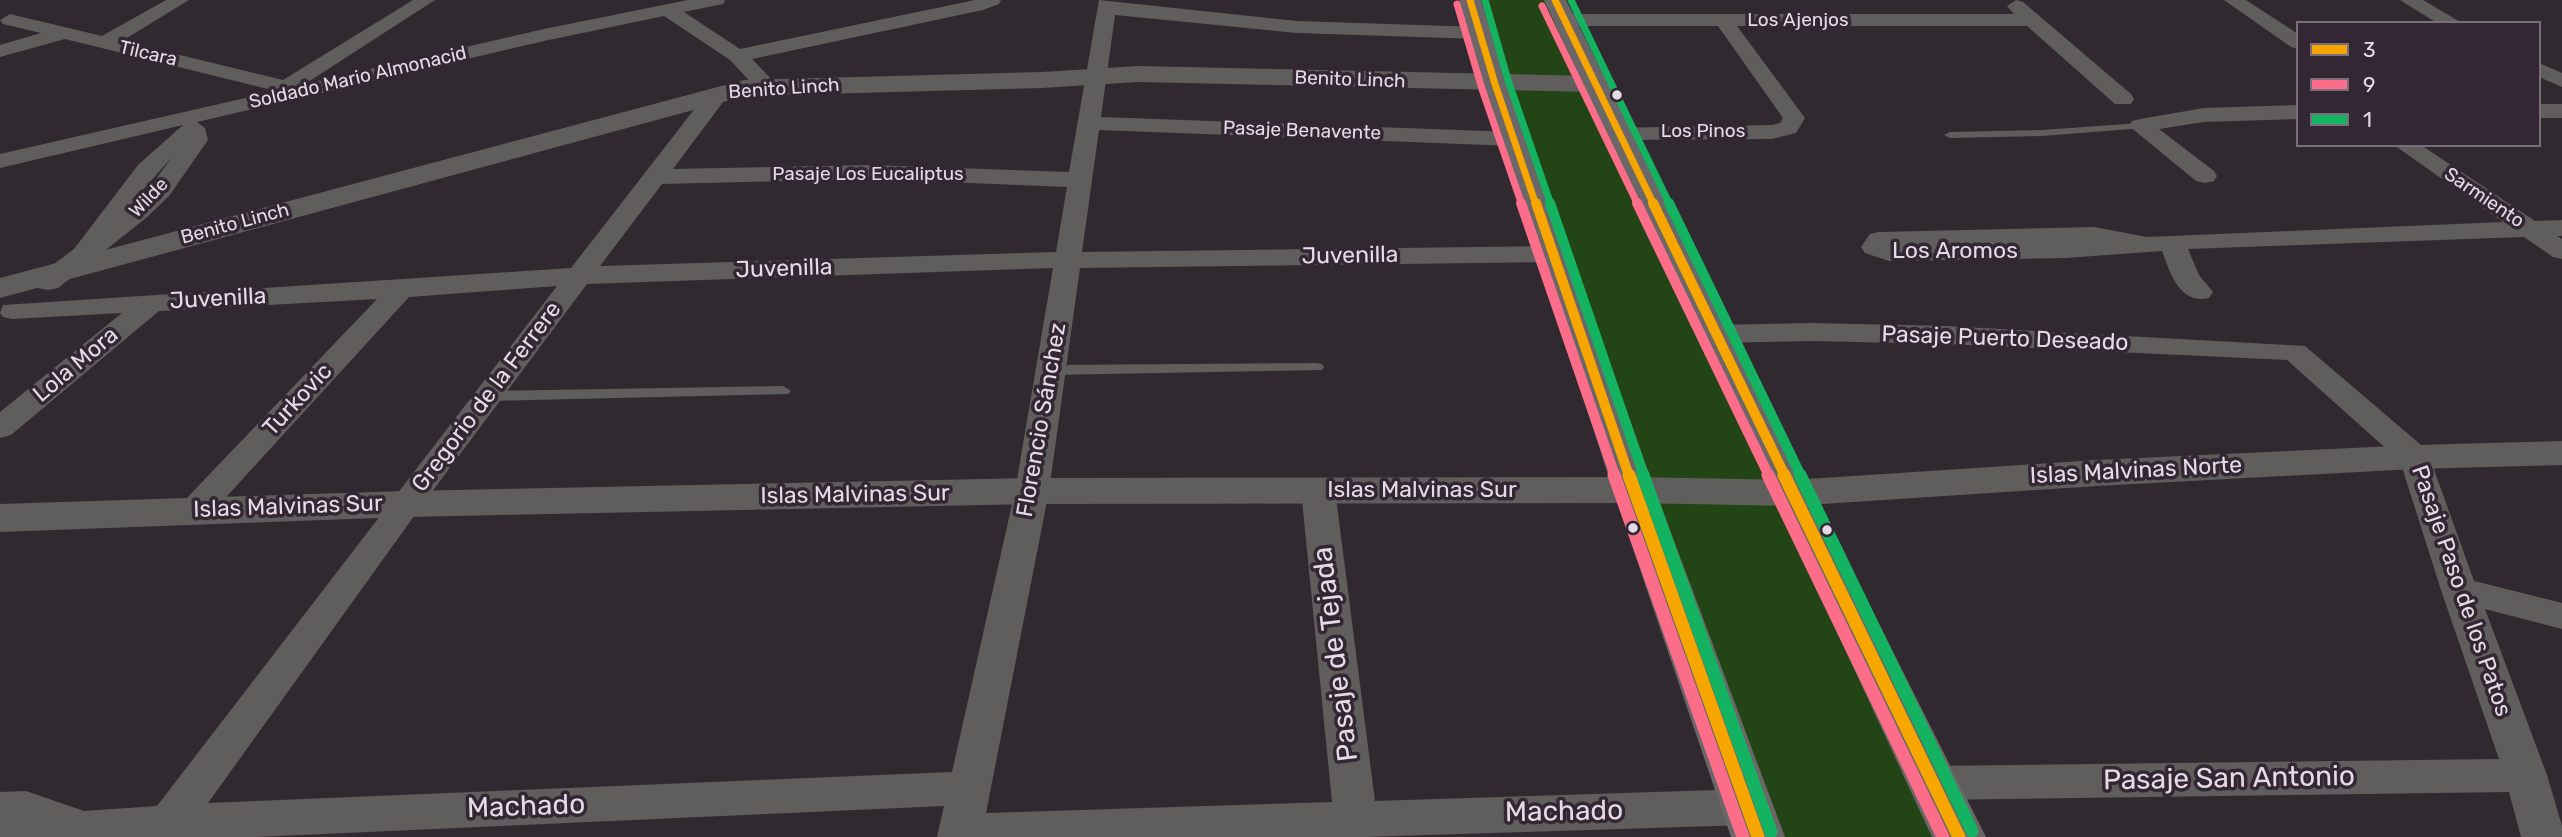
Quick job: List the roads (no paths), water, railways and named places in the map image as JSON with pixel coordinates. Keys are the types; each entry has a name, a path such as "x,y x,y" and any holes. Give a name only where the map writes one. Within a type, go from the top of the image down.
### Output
{"main road":[{"path":"1470,0 1495,84 1634,490 1753,822"},
{"path":"1559,10 1959,837"}],"street":[{"path":"103,44 180,0"},
{"path":"289,90 426,0"},
{"name":"Soldado Mario Almonacid","path":"0,161 199,121 289,90 716,0"},
{"path":"733,53 968,0"},
{"path":"733,53 984,4 992,0"},
{"path":"2009,0 2123,99"},
{"path":"2233,0 2296,42"},
{"path":"2410,0 2448,21"},
{"path":"1107,4 1297,27 1480,33"},
{"name":"Florencio Sánchez","path":"959,834 1032,491 1107,4"},
{"path":"667,10 733,53 767,86"},
{"name":"Los Ajenjos","path":"1559,10 1724,21 2032,20"},
{"name":"Tilcara","path":"10,20 289,90"},
{"name":"Los Pinos","path":"1617,133 1772,132 1788,128 1794,118 1724,21"},
{"path":"0,51 62,34"},
{"path":"2541,63 2562,63"},
{"path":"2541,70 2562,82"},
{"name":"Benito Linch","path":"4,306 72,263 718,94 767,86 1042,80 1138,74 1495,84 1593,84"},
{"name":"Gregorio de la Ferrere","path":"164,830 405,503 718,94"},
{"path":"2541,111 2562,111"},
{"path":"2140,126 2204,115 2296,112"},
{"name":"Wilde","path":"72,263 137,213 160,191 196,140 199,121"},
{"name":"Pasaje Benavente","path":"1090,122 1514,139"},
{"path":"2140,126 2205,176"},
{"name":"Sarmiento","path":"2408,147 2529,229"},
{"name":"Pasaje Los Eucaliptus","path":"654,177 871,172 1082,180"},
{"name":"Los Aromos","path":"2559,241 2167,250 1889,253 1874,247 1879,240 2094,235 2167,250 2529,229 2559,241"},
{"path":"2167,250 2199,292"},
{"name":"Juvenilla","path":"4,306 152,303 620,273 1069,260 1555,254"},
{"name":"Turkovic","path":"195,510 401,289"},
{"name":"Lola Mora","path":"0,428 152,303"},
{"name":"Pasaje Puerto Deseado","path":"1715,334 1812,332 1946,335 2295,352"},
{"name":"Pasaje Paso de los Patos","path":"2295,352 2415,457 2459,590 2526,775 2543,837"},
{"name":"Islas Malvinas Norte","path":"1710,491 1792,493 2084,474 2415,457 2562,453"},
{"name":"Pasaje de Tejada","path":"1318,490 1355,818"},
{"name":"Islas Malvinas Sur","path":"0,517 405,503 1032,491 1710,491"},
{"path":"2459,590 2562,616"},
{"name":"Pasaje San Antonio","path":"1932,783 2526,775"},
{"name":"Machado","path":"0,835 84,828 164,830 969,788"},
{"name":"Machado","path":"0,810 26,809 84,828"},
{"name":"Machado","path":"959,834 1355,818 1753,822"}],"lane":[{"path":"1950,135 2042,133 2140,126"},
{"path":"1051,370 1317,367"},
{"path":"488,396 783,391"}]}
